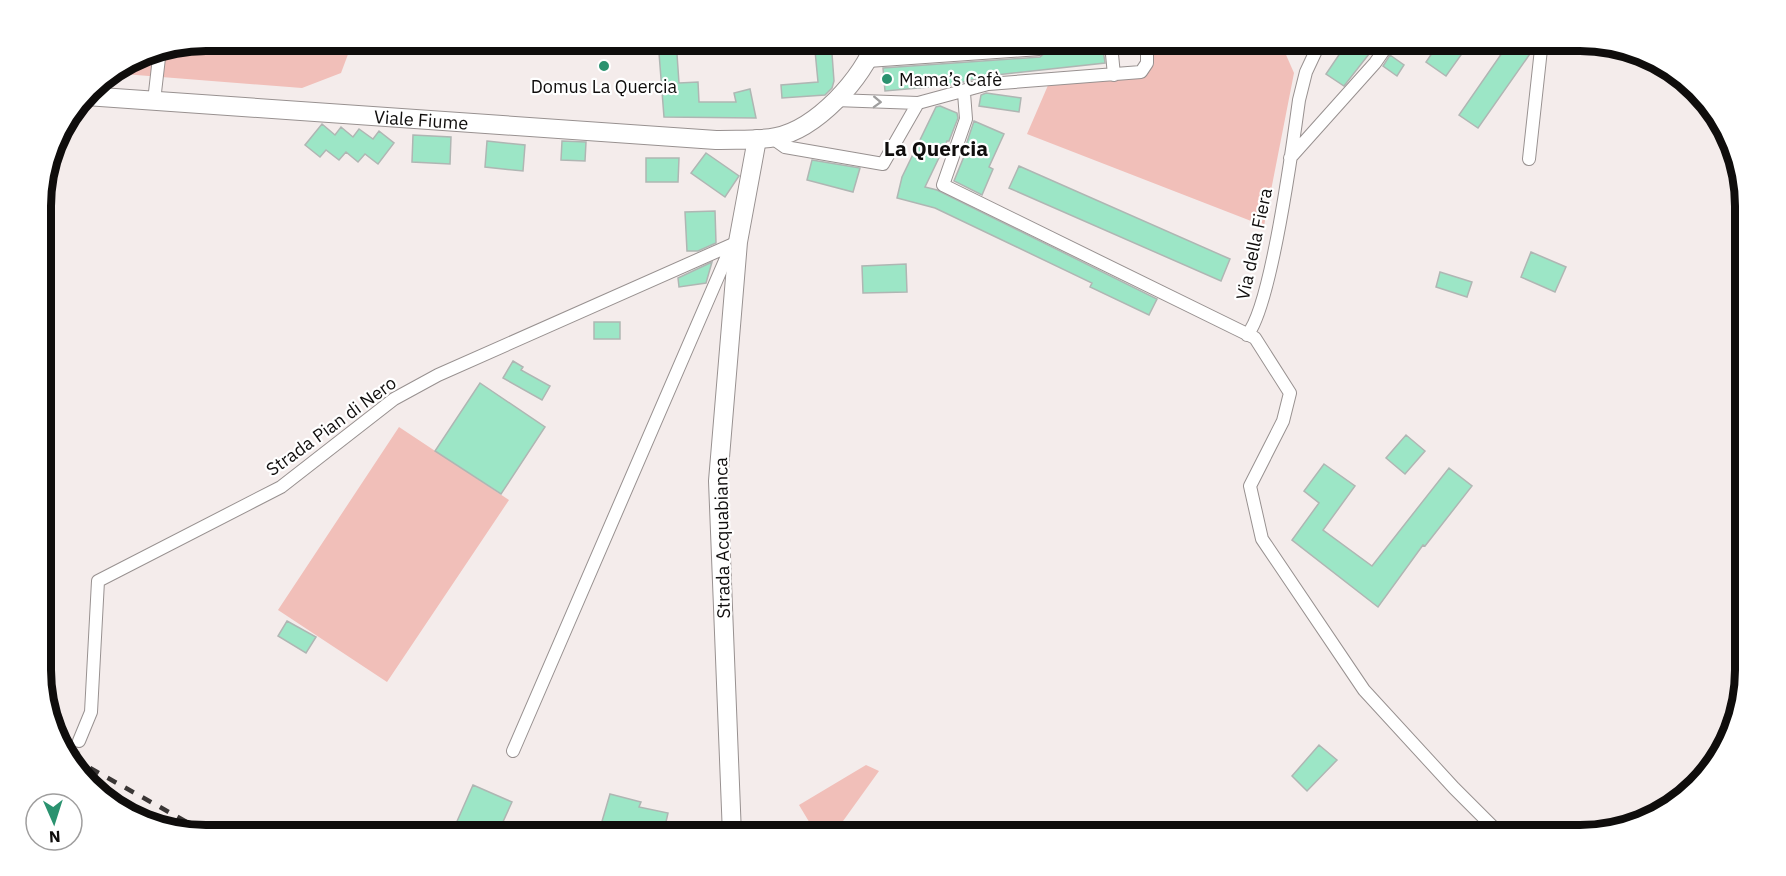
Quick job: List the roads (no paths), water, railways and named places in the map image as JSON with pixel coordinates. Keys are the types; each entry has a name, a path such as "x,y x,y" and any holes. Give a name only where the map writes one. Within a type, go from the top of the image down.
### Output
{"main road":[{"name":"Viale Fiume","path":"96,97 716,140 764,138 794,131 819,114 835,100 868,61 872,51"},
{"name":"Strada Acquabianca","path":"732,825 718,481 738,242 764,138"}],"street":[{"path":"868,61 975,51"},
{"path":"1112,51 1114,75"},
{"path":"835,100 918,103 964,93 988,84 1140,72 1147,63 1147,51"},
{"name":"Via della Fiera","path":"1247,335 1256,326 1290,158 1299,100 1306,72 1316,51"},
{"path":"1290,158 1383,51"},
{"path":"1530,159 1541,51"},
{"path":"154,101 159,58"},
{"path":"964,93 966,119 943,185 1256,338 1290,393 1283,421 1250,486 1262,538 1364,690 1492,825"},
{"path":"764,138 785,147 883,164 918,103"},
{"name":"Strada Pian di Nero","path":"79,741 91,712 98,582 281,487 394,399 438,375 738,242"},
{"name":"Strada Acquabianca","path":"513,751 727,256 738,242"}],"tunnel":[{"path":"74,751 79,741"}],"railway":[{"path":"85,766 191,824"}],"place":[{"name":"Domus La Quercia","path":"604,66"},
{"name":"Mama’s Cafè","path":"887,79"}],"district":[{"name":"La Quercia","path":"936,148"}]}
